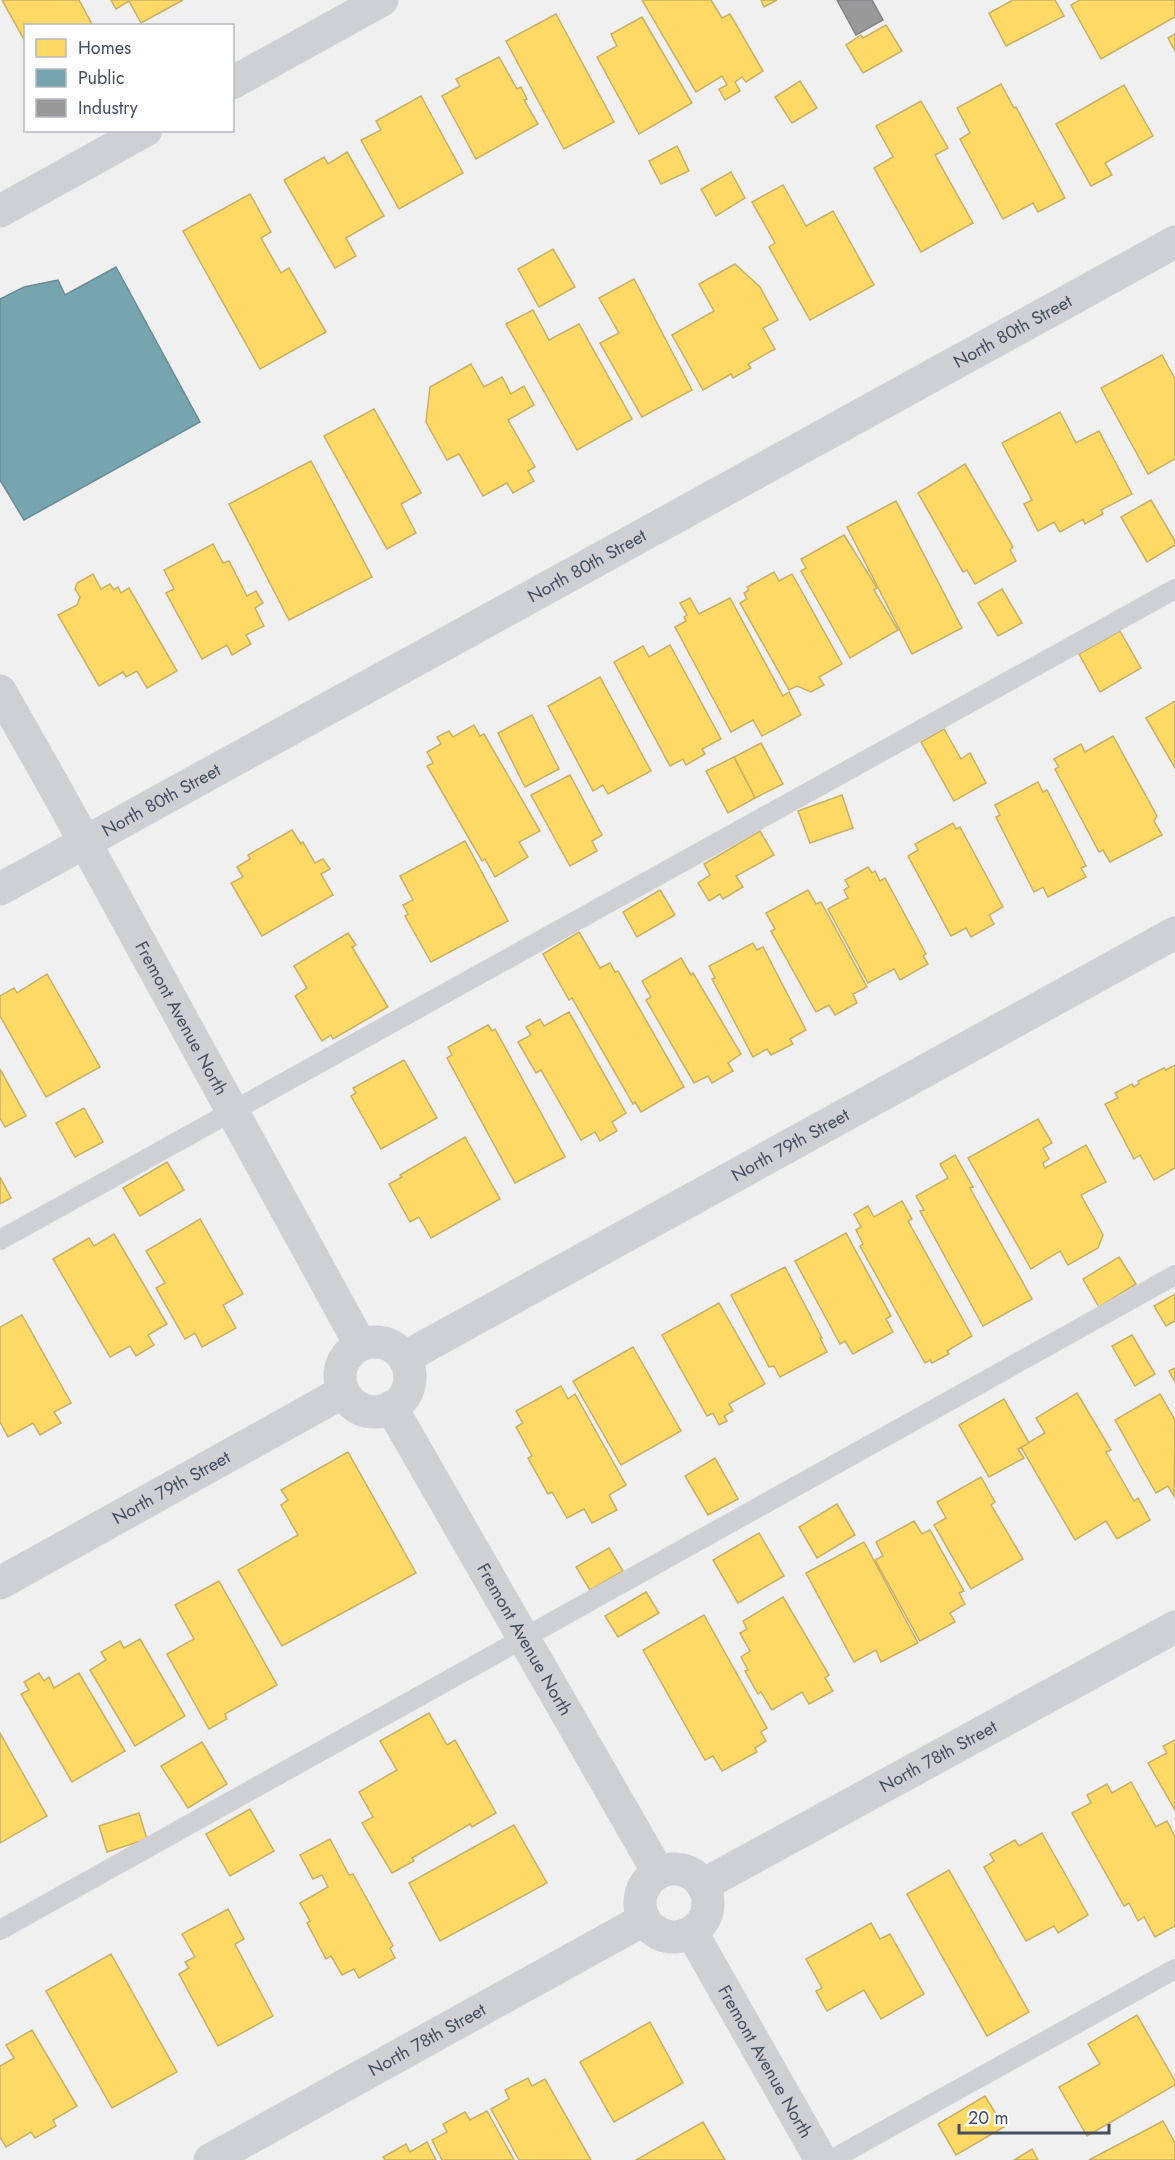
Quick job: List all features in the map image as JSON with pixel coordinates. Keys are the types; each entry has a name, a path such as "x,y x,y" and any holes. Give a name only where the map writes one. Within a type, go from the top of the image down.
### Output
{"street":[{"path":"234,81 382,0"},
{"path":"0,211 142,132"},
{"name":"North 80th Street","path":"0,889 1175,242"},
{"name":"Fremont Avenue North","path":"0,692 360,1344"},
{"name":"North 79th Street","path":"404,1358 1175,933"},
{"path":"380,1342 392,1345 404,1358 410,1374 409,1386 396,1405 374,1412 363,1410 353,1404 343,1392 339,1374 342,1363 348,1353 360,1344 380,1342"},
{"name":"North 79th Street","path":"0,1583 343,1392"},
{"name":"Fremont Avenue North","path":"391,1407 658,1872"},
{"name":"North 78th Street","path":"703,1885 1175,1627"},
{"path":"671,1869 683,1870 694,1875 703,1885 708,1894 708,1906 705,1918 699,1928 692,1933 668,1937 649,1928 643,1920 639,1909 642,1889 658,1872 671,1869"},
{"name":"North 78th Street","path":"210,2160 643,1920"},
{"name":"Fremont Avenue North","path":"692,1933 821,2160"}],"lane":[{"path":"0,1240 1175,589"},
{"path":"0,1930 1175,1275"},
{"path":"831,2160 1175,1969"}],"building: Homes":[{"path":"2,0 79,0 92,24 24,24 24,39"},
{"path":"111,0 183,0 141,23 129,1 116,9"},
{"path":"642,0 711,0 722,18 730,14 763,71 746,82 742,77 735,82 740,91 725,100 719,89 727,85 722,76 696,92"},
{"path":"761,0 777,0 764,7"},
{"path":"1013,0 1055,0 1064,16 1006,46 989,13"},
{"path":"1080,0 1175,0 1175,17 1101,59 1071,5"},
{"path":"556,14 614,122 564,149 506,41"},
{"path":"642,17 692,103 639,134 597,57 617,46 611,34"},
{"path":"886,25 902,51 863,73 846,45 861,35 863,38"},
{"path":"1175,34 1175,51 1168,38"},
{"path":"499,57 517,89 521,87 527,99 524,100 538,124 476,159 442,96 460,86 456,79"},
{"path":"800,81 817,108 792,123 775,97"},
{"path":"1001,84 1014,108 1016,107 1065,198 1038,212 1033,203 1003,219 960,139 970,133 957,108"},
{"path":"1124,85 1153,136 1105,163 1112,175 1091,186 1056,124"},
{"path":"421,96 463,173 399,209 361,140 381,130 376,121"},
{"path":"921,101 948,148 935,155 973,223 921,252 874,168 893,157 876,126"},
{"path":"677,146 689,171 661,184 649,161"},
{"path":"347,152 384,216 346,238 356,256 335,268 284,180 324,157 328,164"},
{"path":"731,172 745,198 716,216 701,189"},
{"path":"783,185 806,226 833,211 874,285 810,320 769,247 775,243 752,202"},
{"path":"250,194 271,232 261,238 281,273 289,268 326,332 260,369 183,231"},
{"path":"553,249 575,287 539,307 518,269"},
{"path":"735,264 760,287 778,320 763,328 775,349 748,364 751,368 733,378 731,374 703,390 672,335 714,311 699,284"},
{"path":"634,279 692,390 642,417 600,343 619,333 599,298"},
{"path":"533,310 549,340 579,324 632,419 577,450 506,324"},
{"path":"1162,355 1175,379 1175,459 1148,474 1101,388"},
{"path":"471,364 484,387 502,377 511,394 524,386 534,405 508,420 535,467 528,471 534,481 513,493 507,483 483,496 459,454 447,460 426,422 430,387"},
{"path":"374,409 421,493 401,504 416,533 387,549 324,436"},
{"path":"1060,412 1076,443 1099,431 1132,494 1101,510 1103,514 1085,524 1083,519 1060,532 1054,522 1038,531 1024,504 1032,500 1002,443"},
{"path":"311,461 372,577 289,620 229,504"},
{"path":"965,464 1013,547 1010,550 1016,561 975,584 967,570 963,572 918,493"},
{"path":"1151,500 1175,541 1175,545 1147,562 1121,517"},
{"path":"896,501 962,628 912,654 847,527"},
{"path":"844,535 877,588 874,590 898,630 850,658 801,571 806,568 801,559"},
{"path":"213,544 223,563 229,561 247,596 256,591 263,603 255,608 264,626 246,635 251,644 232,655 227,645 202,659 166,593 174,589 164,570"},
{"path":"774,572 779,581 792,574 842,664 819,677 824,685 811,692 797,686 789,690 740,603 747,599 744,593 749,590 747,587"},
{"path":"93,574 101,589 110,584 114,590 118,587 121,593 129,588 177,671 147,688 137,671 126,677 123,672 99,686 58,615 77,605 80,597 75,589 77,583"},
{"path":"1002,589 1022,623 998,636 978,603"},
{"path":"690,598 699,614 730,598 783,696 789,692 801,715 762,736 753,720 731,732 675,627 686,621 684,617 687,615 680,603"},
{"path":"1120,631 1141,668 1100,692 1079,654"},
{"path":"670,645 721,739 702,749 705,754 686,765 683,759 670,766 614,662 643,646 649,657"},
{"path":"600,677 651,771 608,794 603,785 593,791 548,706"},
{"path":"1175,701 1175,768 1146,718"},
{"path":"532,715 559,769 525,787 498,733"},
{"path":"474,725 480,736 484,734 540,831 519,842 528,857 495,877 485,859 482,861 427,766 433,763 427,752 441,744 437,737 449,731 453,737"},
{"path":"944,729 961,759 970,753 986,783 954,801 921,742"},
{"path":"1113,736 1157,816 1154,821 1162,835 1110,862 1103,850 1099,852 1055,769 1059,767 1054,759 1081,744 1085,752"},
{"path":"761,743 783,784 755,798 734,757"},
{"path":"734,757 755,798 728,813 706,771"},
{"path":"570,775 602,835 592,841 597,851 570,866 531,795"},
{"path":"1038,782 1043,792 1047,790 1086,866 1081,868 1086,877 1048,897 1043,887 1034,892 996,817 1000,815 995,805"},
{"path":"842,795 853,828 810,843 798,811"},
{"path":"953,823 956,829 960,827 1003,907 989,915 994,924 971,937 966,928 951,936 908,856 918,850 915,844"},
{"path":"292,830 301,844 303,842 315,863 323,859 330,869 321,874 333,895 262,936 231,883 243,877 237,867 250,859 248,855"},
{"path":"760,831 774,855 736,876 743,887 723,899 720,894 709,901 698,883 710,875 704,864"},
{"path":"465,841 508,921 431,962 405,916 408,914 403,905 413,900 400,876"},
{"path":"868,867 872,873 875,871 880,881 885,878 926,954 923,956 928,964 900,980 894,969 868,983 828,909 848,898 844,890 849,887 845,880"},
{"path":"660,890 675,915 637,937 623,912"},
{"path":"808,890 816,904 821,902 867,987 853,994 857,1003 835,1015 829,1005 816,1012 771,931 775,929 766,913"},
{"path":"579,932 600,968 610,963 615,972 618,971 684,1087 641,1112 635,1102 633,1104 572,998 569,1000 543,954"},
{"path":"348,933 356,945 352,947 388,1007 333,1039 331,1035 322,1041 295,996 307,988 294,966"},
{"path":"753,943 757,950 763,947 806,1030 790,1039 793,1044 771,1055 767,1049 753,1057 712,979 715,978 709,966"},
{"path":"681,958 691,975 693,973 741,1054 728,1063 733,1071 712,1083 708,1076 694,1083 646,1000 651,997 642,981"},
{"path":"47,974 100,1067 46,1097 0,1016 0,996 14,988 17,993"},
{"path":"569,1012 626,1113 612,1122 617,1131 600,1141 595,1132 581,1140 541,1070 536,1073 518,1042 531,1035 526,1027 540,1019 544,1026"},
{"path":"488,1025 492,1031 495,1029 565,1157 515,1183 447,1058 452,1055 448,1047"},
{"path":"404,1060 437,1118 381,1149 351,1096 356,1093 353,1088"},
{"path":"1175,1065 1175,1168 1154,1180 1140,1155 1134,1159 1105,1104 1118,1098 1115,1093 1132,1084 1134,1087 1139,1084 1138,1081"},
{"path":"0,1069 26,1116 5,1127 0,1118"},
{"path":"84,1108 103,1142 75,1157 56,1123"},
{"path":"1038,1119 1052,1143 1043,1148 1049,1159 1043,1163 1045,1168 1086,1145 1106,1182 1081,1195 1103,1235 1098,1248 1068,1265 1060,1251 1031,1269 968,1158"},
{"path":"465,1137 500,1199 431,1238 419,1217 410,1222 389,1184 402,1177 400,1175"},
{"path":"955,1155 973,1187 970,1188 1032,1299 983,1326 920,1211 924,1210 916,1196 948,1178 940,1164"},
{"path":"167,1162 184,1190 140,1216 123,1188"},
{"path":"0,1177 11,1198 0,1204"},
{"path":"902,1201 912,1219 908,1221 972,1336 947,1351 949,1354 932,1363 930,1360 925,1363 860,1246 863,1244 856,1230 861,1227 854,1214 868,1206 874,1217"},
{"path":"200,1219 243,1294 223,1305 236,1328 202,1347 195,1333 185,1339 156,1288 165,1283 146,1251"},
{"path":"846,1233 891,1316 886,1319 893,1332 853,1354 845,1341 840,1344 795,1261"},
{"path":"114,1234 167,1324 148,1335 154,1345 136,1356 130,1346 110,1357 53,1259 89,1238 94,1246"},
{"path":"1119,1257 1136,1284 1099,1307 1083,1279"},
{"path":"785,1267 827,1352 780,1377 774,1366 769,1367 731,1295"},
{"path":"1175,1294 1175,1321 1166,1326 1154,1306"},
{"path":"719,1303 765,1384 729,1404 733,1411 724,1416 727,1421 719,1425 713,1413 707,1416 662,1335"},
{"path":"22,1315 71,1403 54,1412 61,1423 40,1435 33,1423 8,1437 0,1422 0,1327"},
{"path":"1132,1335 1155,1374 1135,1386 1112,1346"},
{"path":"633,1347 681,1431 621,1465 573,1381"},
{"path":"1175,1368 1175,1382 1169,1371"},
{"path":"561,1386 568,1399 575,1394 626,1485 609,1495 617,1510 592,1523 584,1509 567,1518 552,1492 548,1494 528,1458 532,1456 516,1427 523,1423 516,1411"},
{"path":"1077,1393 1111,1450 1106,1452 1134,1501 1138,1498 1150,1520 1117,1539 1106,1521 1075,1540 1021,1447 1045,1433 1036,1418"},
{"path":"1160,1394 1175,1420 1174,1496 1168,1486 1156,1493 1115,1420"},
{"path":"1004,1399 1029,1443 1018,1449 1024,1458 989,1477 959,1425"},
{"path":"348,1452 416,1573 282,1646 238,1570 298,1535 281,1505 288,1500 281,1490"},
{"path":"715,1458 738,1499 708,1515 685,1476"},
{"path":"981,1477 995,1502 991,1505 1023,1559 971,1589 934,1525 946,1518 937,1502"},
{"path":"837,1504 855,1535 817,1558 799,1527"},
{"path":"914,1521 922,1534 930,1530 964,1591 959,1593 965,1604 950,1613 955,1622 920,1641 875,1560 883,1556 876,1542"},
{"path":"759,1533 784,1576 738,1603 713,1560"},
{"path":"864,1542 918,1643 881,1662 876,1650 854,1662 806,1573"},
{"path":"609,1548 623,1571 590,1590 576,1567"},
{"path":"219,1581 277,1685 225,1714 227,1719 209,1729 167,1654 194,1639 175,1605"},
{"path":"646,1592 659,1613 618,1637 605,1616"},
{"path":"783,1597 829,1675 825,1678 833,1691 809,1704 802,1692 772,1710 761,1692 758,1694 745,1671 748,1670 741,1657 750,1651 740,1633 747,1629 743,1621"},
{"path":"704,1615 767,1728 761,1732 766,1741 755,1748 757,1752 722,1771 713,1756 705,1760 643,1650"},
{"path":"140,1639 185,1716 135,1746 90,1670 106,1660 101,1652 120,1641 124,1648"},
{"path":"39,1673 44,1681 49,1677 54,1688 79,1673 125,1751 72,1782 21,1694 29,1690 24,1682"},
{"path":"429,1713 447,1745 455,1740 496,1813 472,1827 470,1824 412,1858 414,1861 392,1873 362,1823 373,1817 359,1792 397,1770 380,1741"},
{"path":"0,1733 47,1816 0,1843"},
{"path":"1175,1740 1175,1810 1148,1763 1167,1753 1163,1746"},
{"path":"202,1742 227,1784 188,1808 161,1766"},
{"path":"1131,1782 1156,1827 1167,1821 1175,1837 1175,1926 1155,1937 1144,1917 1138,1921 1129,1903 1124,1906 1072,1813 1091,1803 1087,1795 1107,1784 1112,1793"},
{"path":"250,1809 274,1851 230,1876 206,1834"},
{"path":"139,1813 147,1839 107,1852 99,1826"},
{"path":"514,1825 547,1883 440,1941 409,1883"},
{"path":"1042,1833 1088,1915 1058,1933 1054,1926 1026,1941 984,1867 994,1861 990,1854 1015,1840 1019,1846"},
{"path":"330,1839 349,1875 353,1874 393,1946 390,1948 395,1958 359,1978 354,1969 342,1975 331,1956 326,1959 307,1923 310,1921 300,1903 328,1887 322,1875 313,1879 300,1855"},
{"path":"949,1870 1029,2012 987,2036 907,1894"},
{"path":"228,1909 244,1939 235,1944 273,2016 218,2046 179,1974 189,1968 185,1962 195,1957 182,1934"},
{"path":"871,1923 880,1939 890,1934 924,1994 881,2019 864,1990 827,2011 816,1991 822,1988 806,1959"},
{"path":"111,1954 177,2072 112,2108 46,1991"},
{"path":"1137,2015 1175,2081 1175,2085 1087,2136 1059,2087 1100,2064 1088,2044"},
{"path":"650,2022 683,2083 614,2122 580,2062"},
{"path":"32,2030 77,2106 53,2120 56,2126 35,2138 31,2132 6,2147 0,2137 0,2066 14,2058 6,2045"},
{"path":"528,2078 532,2086 545,2079 591,2160 519,2160 491,2109 509,2099 505,2090"},
{"path":"985,2096 1004,2127 956,2155 938,2124"},
{"path":"487,2111 514,2160 442,2160 432,2140 447,2132 443,2124 465,2112 470,2120"},
{"path":"1163,2121 1175,2143 1175,2160 1089,2160"},
{"path":"703,2122 725,2160 636,2160"},
{"path":"427,2142 436,2160 385,2160 383,2157 406,2144 410,2152"},
{"path":"1032,2149 1038,2160 1014,2160"}],"building: Public":[{"path":"116,267 200,422 24,520 0,480 0,299 24,287 58,280 65,295"}],"building: Industry":[{"path":"837,0 872,0 883,20 856,35"}]}
